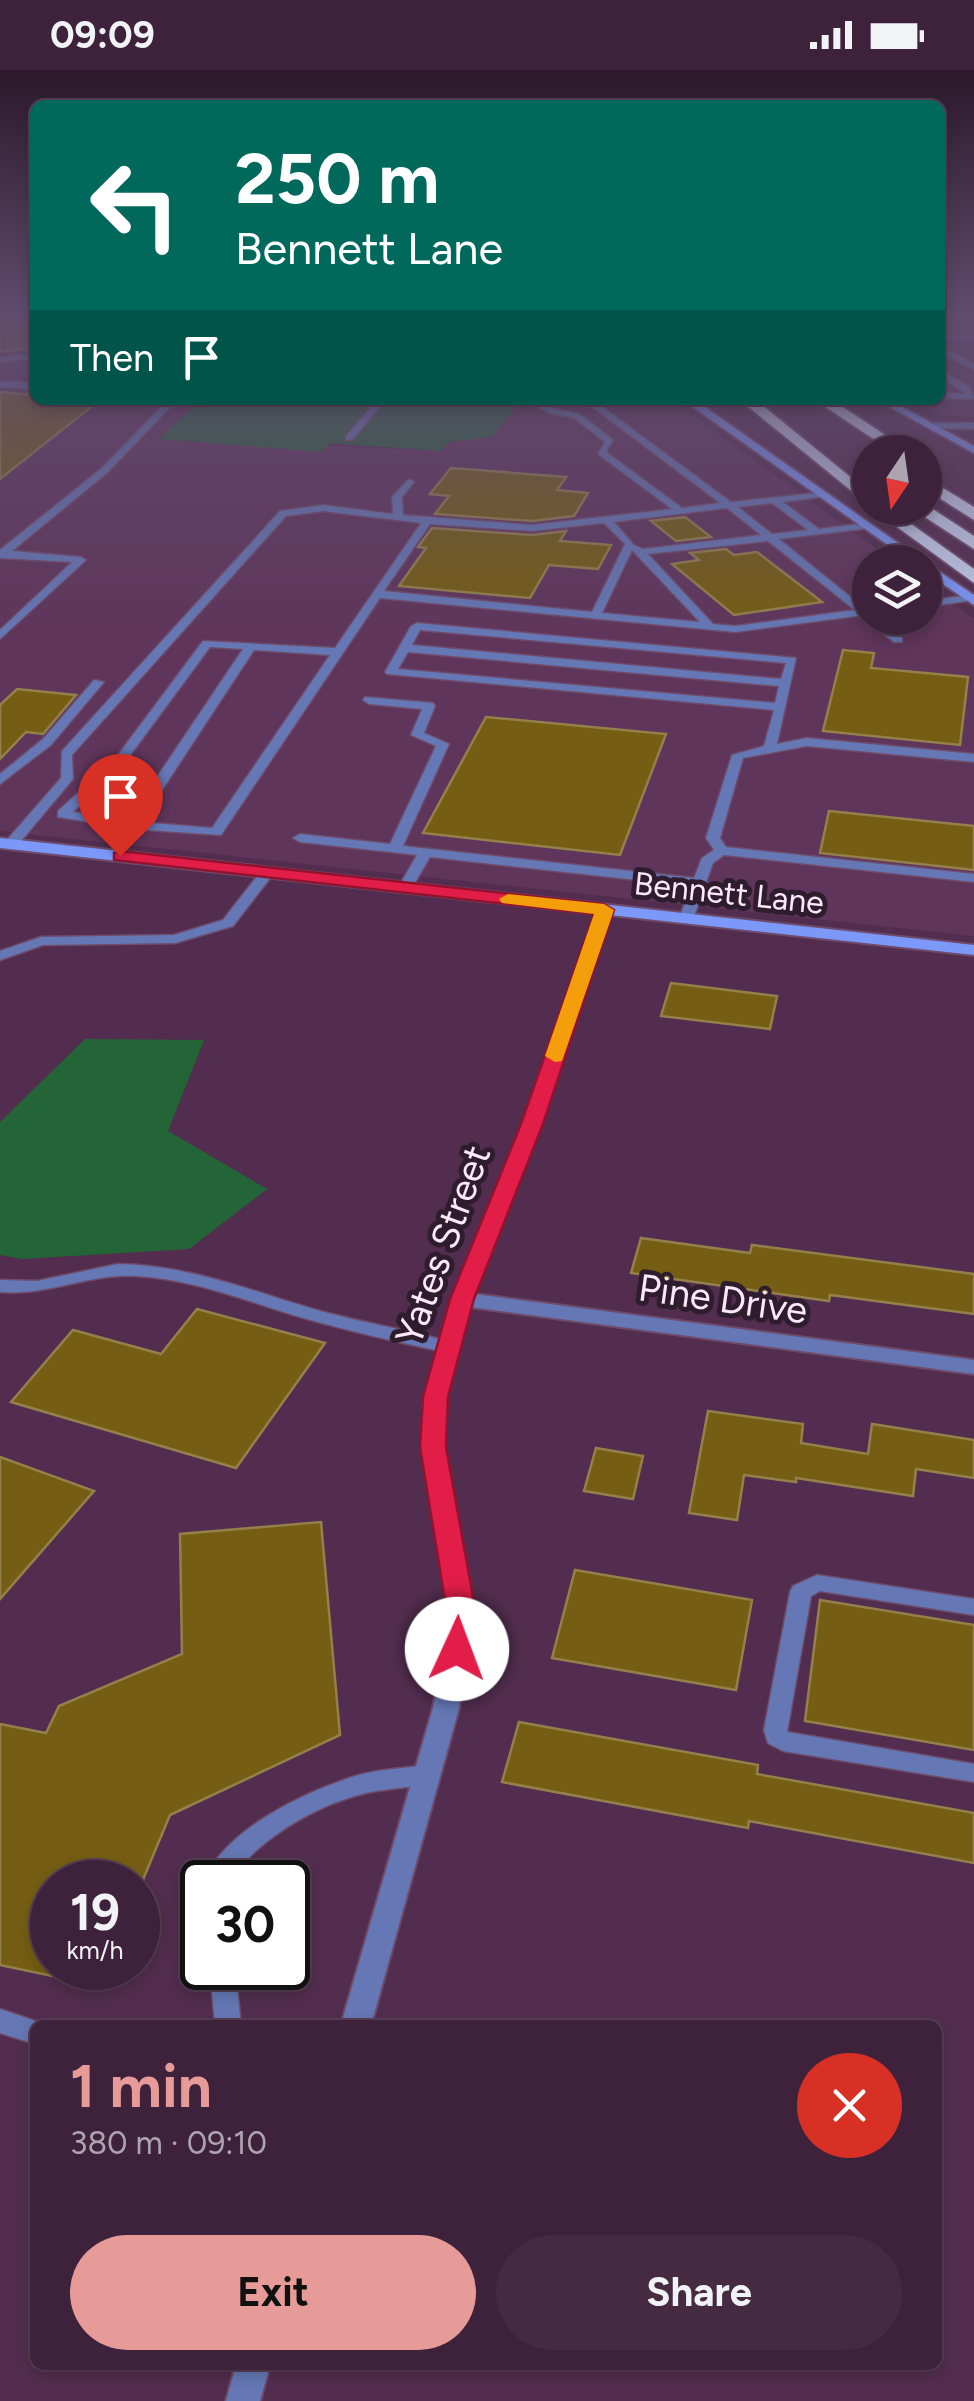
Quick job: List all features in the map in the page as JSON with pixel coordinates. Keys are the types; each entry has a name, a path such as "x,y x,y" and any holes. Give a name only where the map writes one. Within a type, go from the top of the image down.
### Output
{"highway":[{"path":"773,421 852,485"},
{"path":"786,421 852,464"},
{"path":"832,421 854,435"},
{"path":"854,421 877,435"},
{"path":"942,478 974,498"},
{"path":"942,493 974,515"},
{"path":"942,523 974,544"},
{"path":"902,525 974,578"}],"main road":[{"path":"717,421 894,545"},
{"path":"924,421 974,450"},
{"path":"942,578 972,600"},
{"name":"Bennett Lane","path":"5,844 974,950"}],"street":[{"name":"Yates Street","path":"357,2020 446,1708 462,1619 433,1447 435,1397 462,1299 532,1124 604,910"},
{"name":"Pine Drive","path":"462,1299 974,1367"},
{"path":"243,2401 252,2370"}],"lane":[{"path":"1,554 106,470 153,421"},
{"path":"348,438 363,421"},
{"path":"583,421 610,442 601,452 678,509"},
{"path":"615,421 852,602"},
{"path":"935,426 974,426"},
{"path":"398,517 397,497 409,482"},
{"path":"5,844 67,779 66,754 283,513 322,508 532,528 821,494"},
{"path":"774,500 817,532"},
{"path":"606,520 642,552 708,624"},
{"path":"338,652 207,643 119,762 63,814 216,832 427,521"},
{"path":"642,552 867,526"},
{"path":"596,614 630,544"},
{"path":"0,636 81,560 1,554"},
{"path":"377,594 756,628 852,617"},
{"path":"942,603 972,600"},
{"path":"770,748 781,707 792,660 418,626 392,672 781,707"},
{"path":"892,635 898,640"},
{"path":"132,824 251,646"},
{"path":"405,648 786,683"},
{"path":"0,780 48,742 98,682"},
{"path":"369,700 430,706 416,735 443,744 395,848"},
{"path":"721,851 713,838 738,755 806,742 974,758"},
{"path":"300,838 698,883"},
{"path":"404,888 426,851"},
{"path":"686,918 707,861 721,851 974,878"},
{"path":"0,956 42,941 175,938 228,924 267,872"},
{"path":"0,1286 48,1288 95,1274 136,1270 228,1286 312,1314 449,1348"},
{"path":"974,1607 817,1583 806,1586 801,1592 775,1730 776,1737 783,1742 974,1774"},
{"path":"232,1860 243,1846 332,1794 362,1784 428,1774"},
{"path":"225,1990 228,2020"},
{"path":"0,2021 30,2030"}],"shaded area":[{"path":"0,421 179,421 160,439 441,451 449,442 492,437 505,421 700,421 871,545 852,545 852,635 942,635 942,596 974,619 974,936 0,831"}],"green space":[{"path":"179,421 505,421 492,437 449,442 441,451 329,443 322,452 159,439"},
{"path":"85,1039 204,1040 168,1131 267,1189 189,1249 22,1259 0,1255 0,1122"}],"building":[{"path":"0,421 74,421 0,479"},
{"path":"451,468 566,477 557,490 588,493 574,516 532,521 435,514 449,496 430,494"},
{"path":"685,517 711,537 676,541 651,521"},
{"path":"432,528 532,535 566,531 560,541 611,545 598,569 549,565 530,598 399,586 426,548 418,547"},
{"path":"726,549 734,555 757,552 822,602 734,615 672,564 699,560 690,553"},
{"path":"843,650 874,653 871,668 968,677 960,745 823,731"},
{"path":"17,689 76,695 43,734 26,732 0,759 0,705"},
{"path":"486,717 666,734 620,855 423,833"},
{"path":"829,811 974,826 974,870 820,853"},
{"path":"671,983 777,996 770,1029 661,1016"},
{"path":"641,1238 750,1253 752,1245 974,1274 974,1314 830,1295 829,1301 631,1273"},
{"path":"197,1309 325,1343 236,1468 11,1402 73,1330 161,1354"},
{"path":"708,1411 803,1424 801,1443 868,1454 872,1424 974,1440 974,1478 916,1469 913,1496 796,1478 796,1482 744,1475 737,1520 689,1513"},
{"path":"596,1448 643,1456 633,1499 584,1491"},
{"path":"0,1457 94,1491 0,1599"},
{"path":"321,1522 340,1735 170,1815 151,1860 30,1860 30,1971 0,1965 0,1724 46,1733 59,1706 182,1654 180,1534"},
{"path":"575,1570 752,1600 736,1690 552,1658"},
{"path":"820,1600 974,1625 974,1750 805,1721"},
{"path":"519,1722 758,1765 757,1774 974,1813 974,1863 749,1821 748,1828 502,1782"}],"slow traffic":[{"path":"508,899 604,910 555,1056"}],"route":[{"path":"120,856 604,910 532,1124 462,1299 435,1397 433,1447 462,1619 457,1649"}]}
